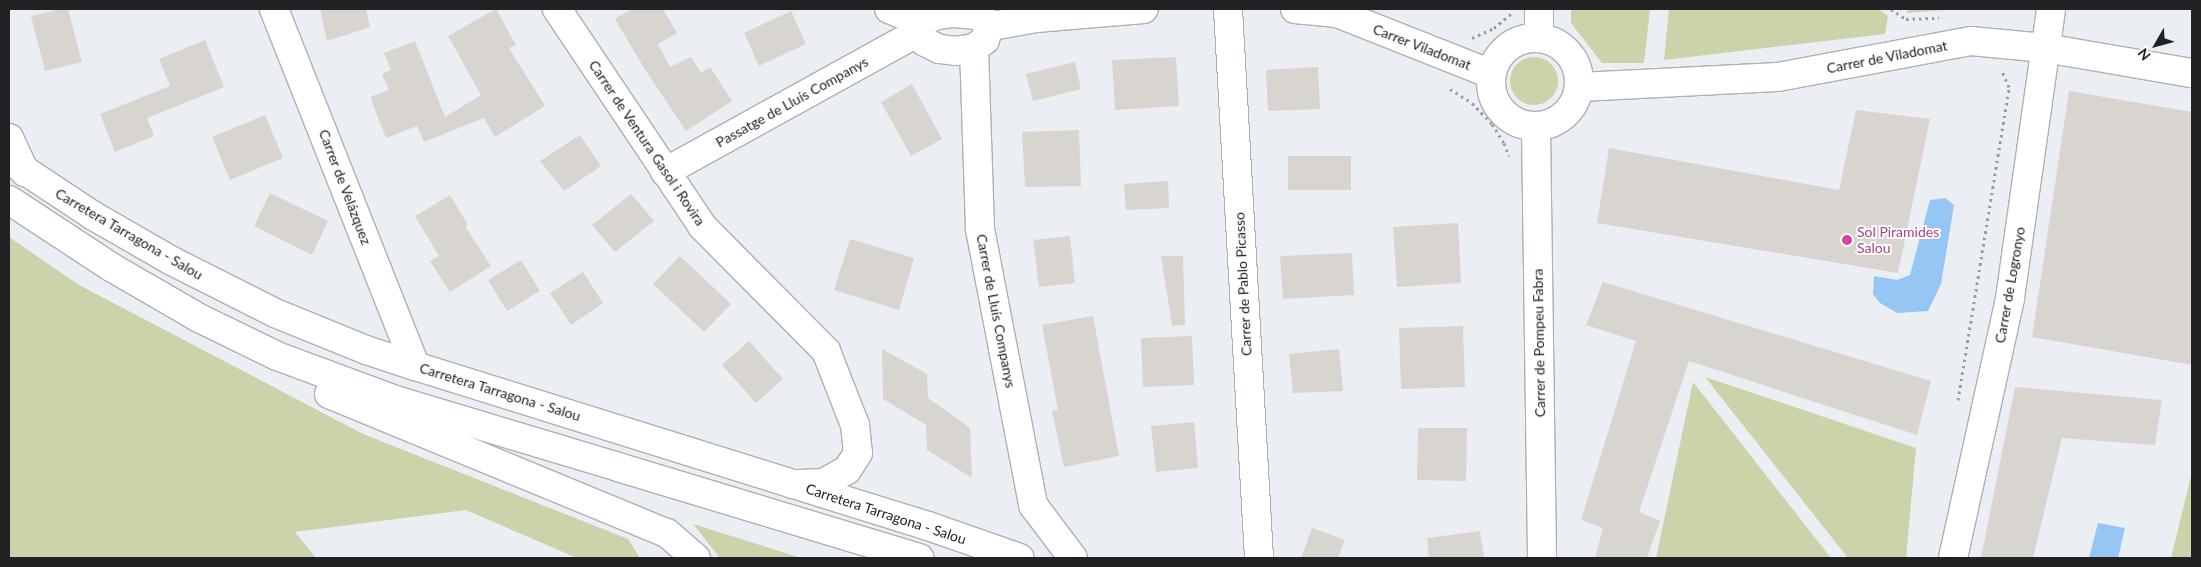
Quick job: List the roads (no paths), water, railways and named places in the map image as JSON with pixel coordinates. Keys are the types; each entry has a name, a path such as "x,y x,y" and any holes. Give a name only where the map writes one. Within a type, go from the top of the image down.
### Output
{"main road":[{"name":"Carrer de Velázquez","path":"274,9 415,366"},
{"name":"Carrer de Ventura Gasol i Rovira","path":"557,9 702,226 826,351 855,426 858,453 847,470 824,483 792,484"},
{"path":"889,9 920,27 926,42 939,49 956,51 974,24 1144,9"},
{"name":"Carrer de Pablo Picasso","path":"1228,9 1259,558"},
{"name":"Carrer Viladomat","path":"1295,9 1336,13 1491,74"},
{"path":"1538,38 1539,9"},
{"name":"Carrer de Logronyo","path":"1953,558 2010,298 2050,9"},
{"name":"Passatge de Lluís Companys","path":"665,172 920,27 937,15 974,24"},
{"name":"Carrer de Lluís Companys","path":"974,24 980,229 1033,505 1073,558"},
{"path":"1528,38 1538,38 1552,41 1569,54 1579,72 1580,86 1576,99 1565,115 1549,124 1536,127 1511,120 1501,111 1494,100 1491,74 1497,59 1508,46 1528,38"},
{"name":"Carrer de Viladomat","path":"1580,86 1610,87 1778,77 1971,41 2045,48 2192,73"},
{"name":"Carrer de Pompeu Fabra","path":"1536,127 1542,558"},
{"path":"9,138 17,166"},
{"name":"Carretera Tarragona - Salou","path":"17,166 92,215 172,261 275,313 366,350 1020,558"},
{"path":"9,200 111,267 199,318 277,356 395,400 920,558"},
{"path":"199,318 272,368 668,533 696,558"}],"water":[{"path":"1945,198 1954,205 1941,284 1928,311 1897,313 1880,303 1873,294 1874,276 1897,280 1910,275 1930,200"},
{"path":"2098,523 2125,528 2118,558 2089,558"}],"place":[{"name":"Sol Piramides Salou","path":"1847,240"}]}
